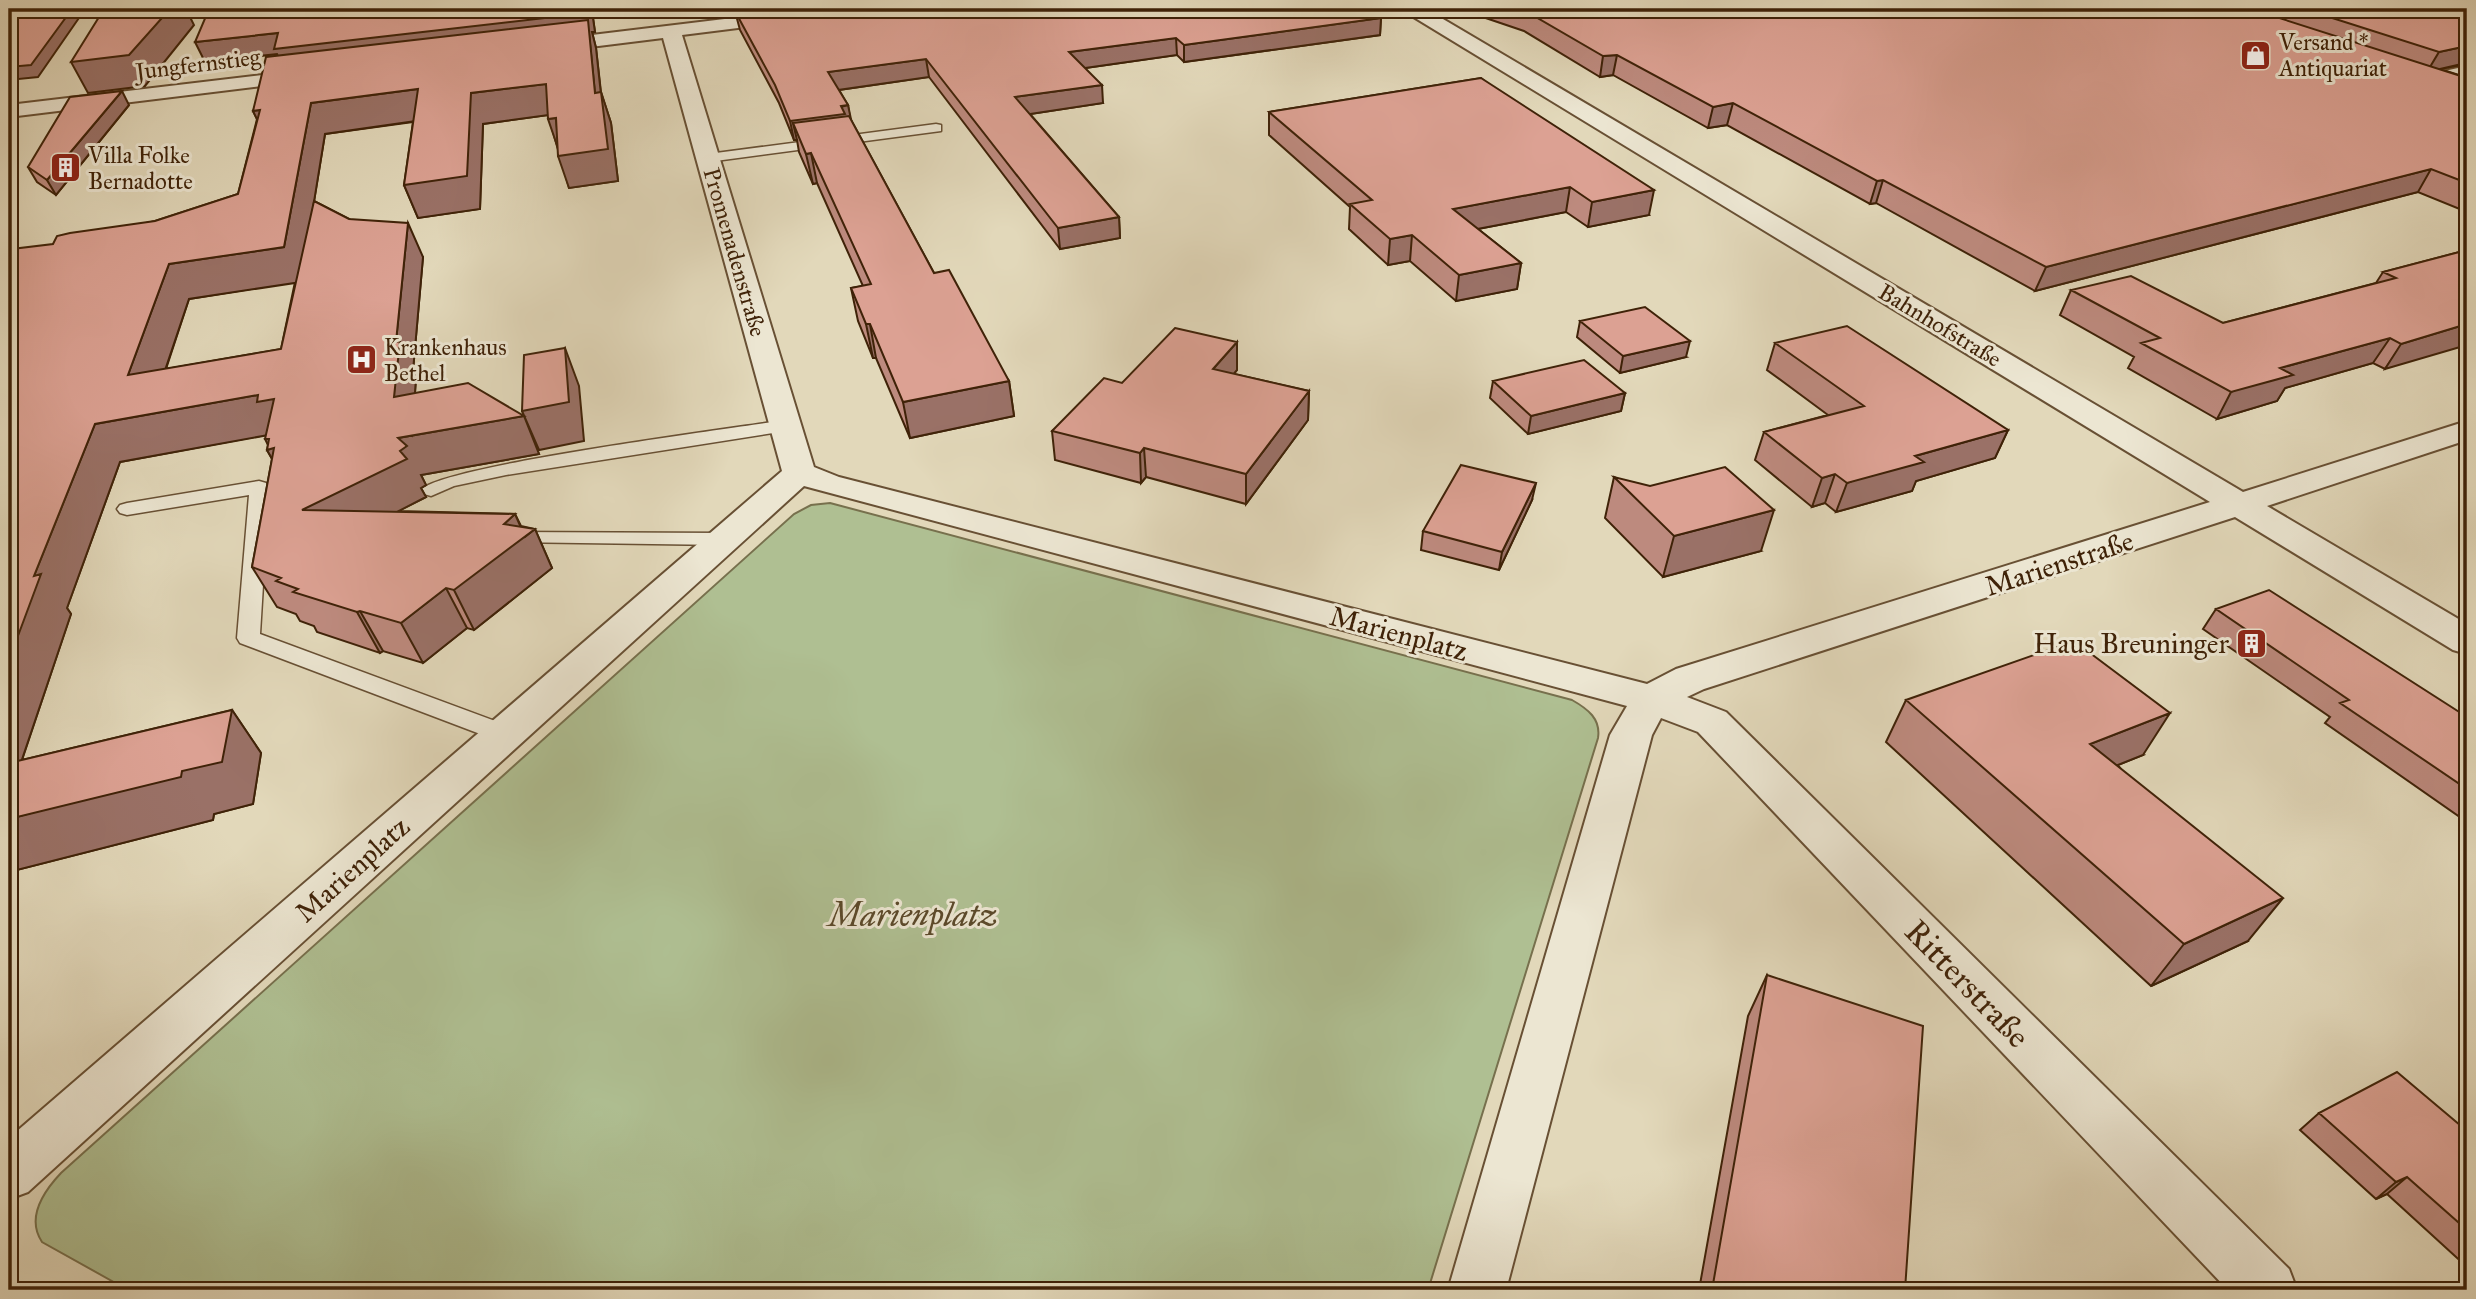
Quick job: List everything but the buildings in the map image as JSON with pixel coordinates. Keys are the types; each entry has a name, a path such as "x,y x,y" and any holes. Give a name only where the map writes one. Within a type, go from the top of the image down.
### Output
{"street":[{"path":"517,50 851,9"},
{"name":"Bahnhofstraße","path":"1413,9 2467,641"},
{"name":"Promenadenstraße","path":"671,31 799,473"},
{"name":"Jungfernstieg","path":"9,111 331,72"},
{"path":"2424,81 2467,72"},
{"name":"Marienstraße","path":"1651,699 1690,679 2467,430"},
{"name":"Marienplatz","path":"9,1173 799,473 827,484 1651,699"},
{"path":"1477,1290 1631,735 1651,699"},
{"name":"Ritterstraße","path":"1651,699 1712,722 2269,1290"}],"lane":[{"path":"708,158 936,128"},
{"path":"431,490 448,482 506,469 785,426"},
{"path":"127,509 259,487 248,638 505,734"},
{"path":"485,538 724,539"}],"green space":[{"name":"Marienplatz","path":"830,503 1572,700 1592,715 1597,725 1598,738 1428,1290 128,1290 42,1242 36,1214 43,1196 61,1173 794,514 811,505"}],"place":[{"name":"Versand * Antiquariat","path":"2256,55"},
{"name":"Villa Folke Bernadotte","path":"65,168"},
{"name":"Krankenhaus Bethel","path":"361,360"},
{"name":"Haus Breuninger","path":"2252,643"}]}
